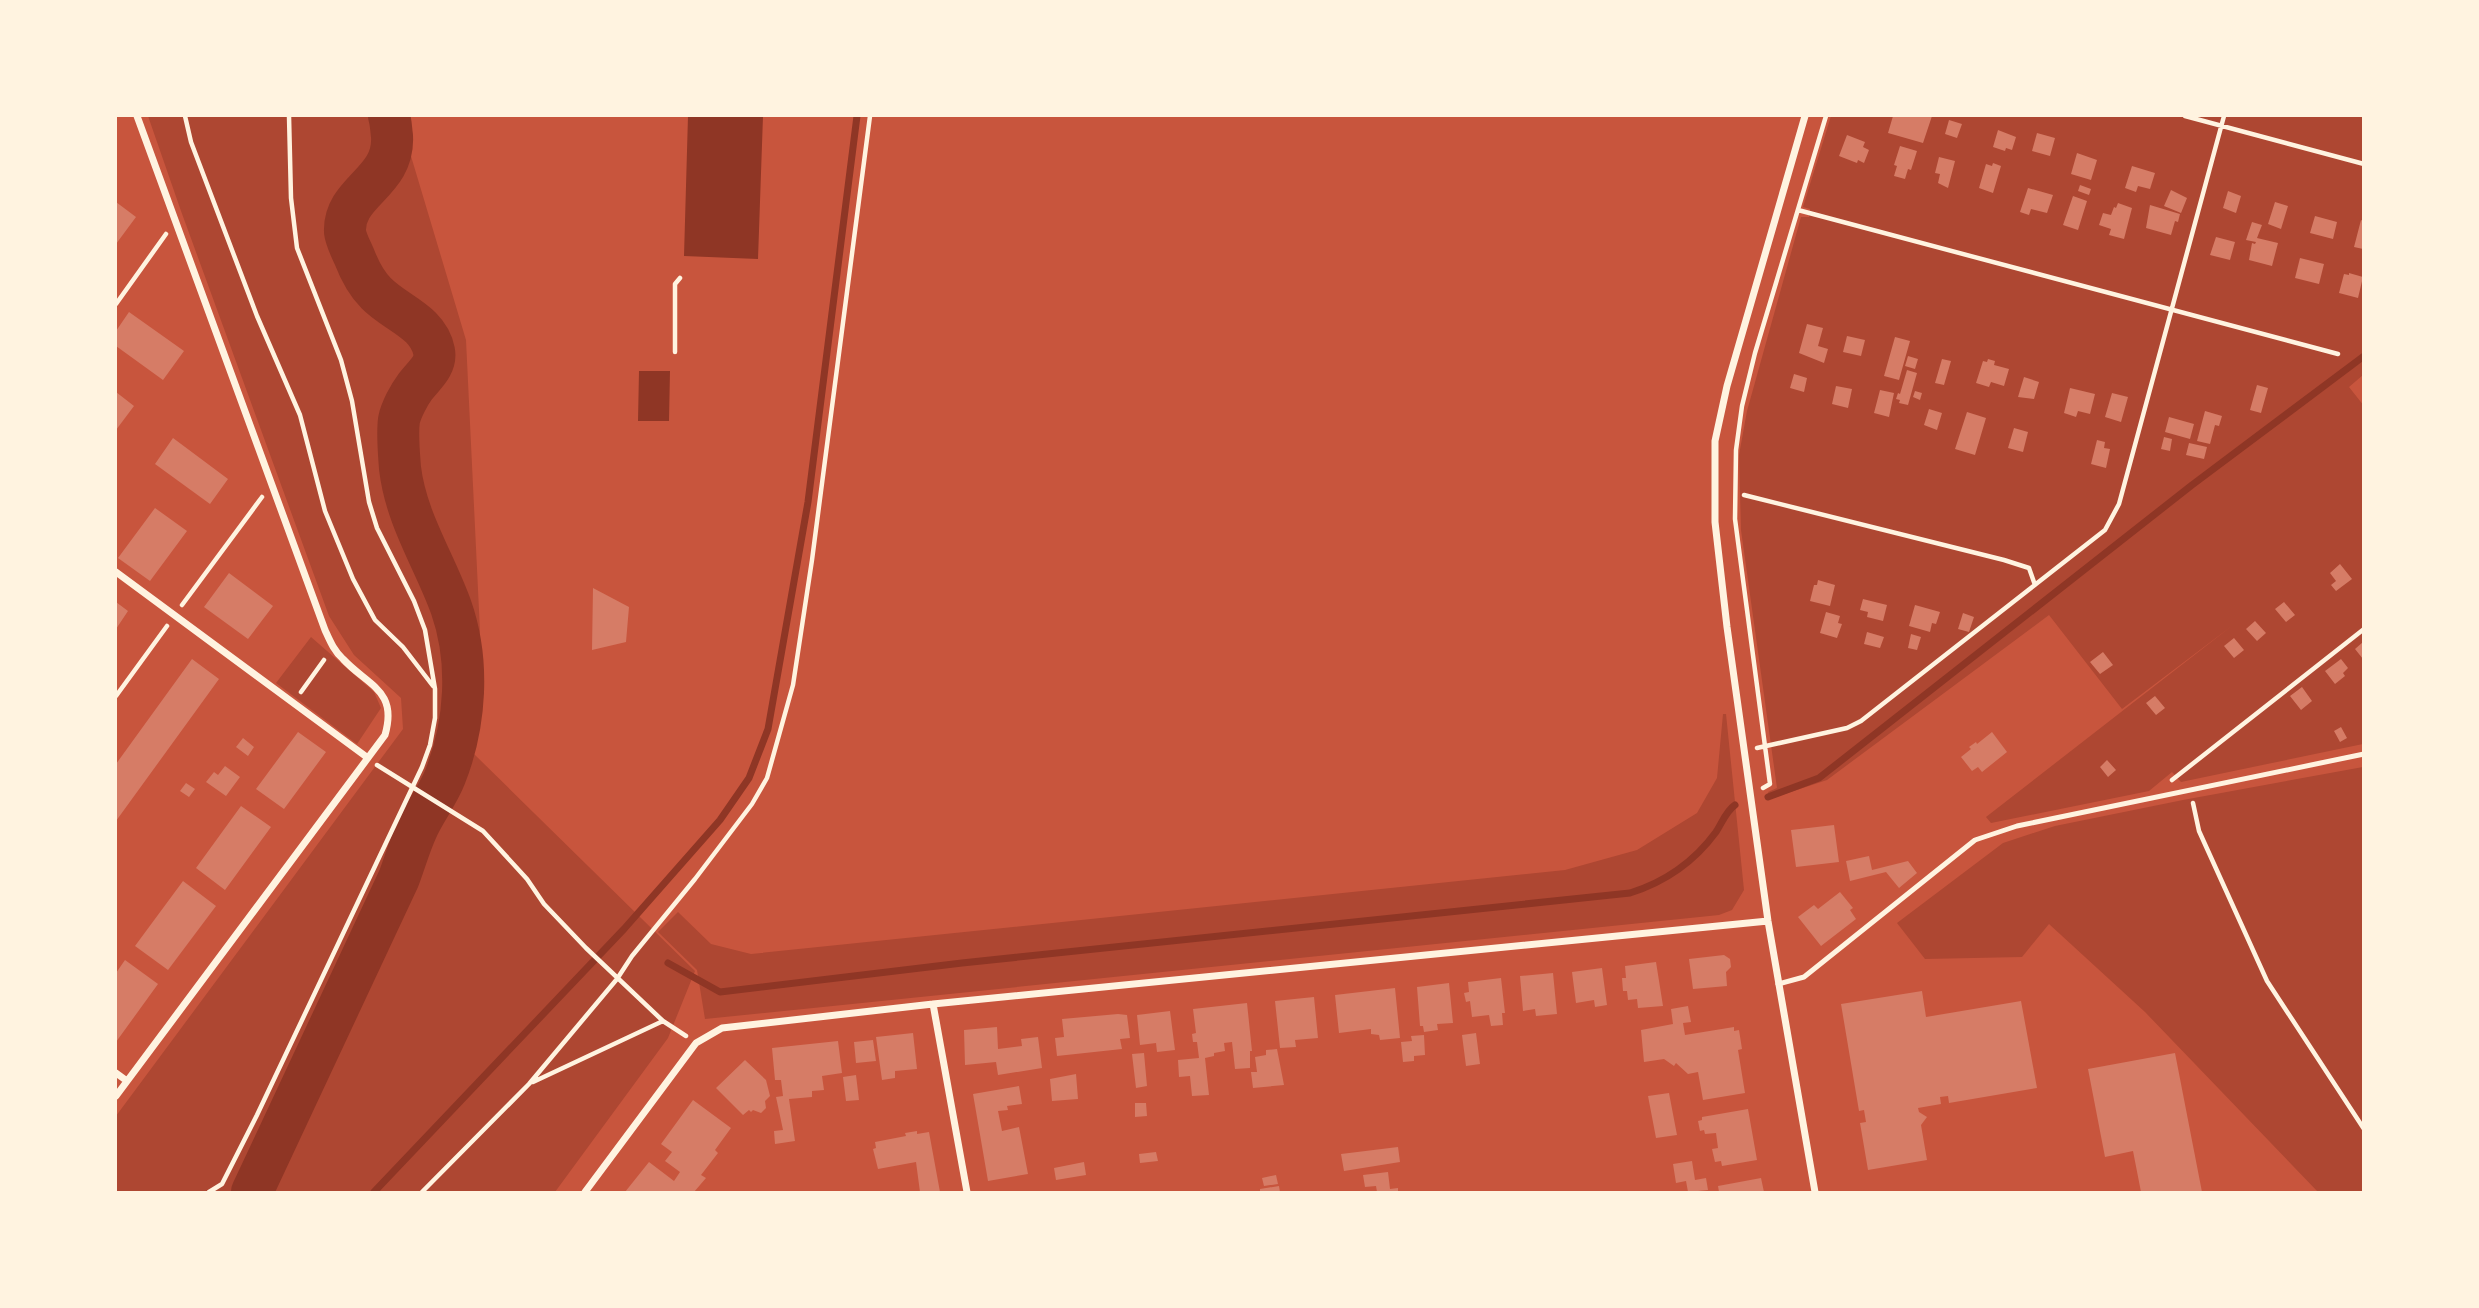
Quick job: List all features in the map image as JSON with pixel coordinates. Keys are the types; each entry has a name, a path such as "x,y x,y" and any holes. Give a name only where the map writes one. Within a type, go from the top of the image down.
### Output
{"street":[{"path":"116,1096 385,735 389,723 388,706 379,690 343,660 333,648 136,116"},
{"path":"1805,116 1727,386 1715,441 1715,522 1768,920 1815,1192"},
{"path":"116,572 368,758"},
{"path":"586,1192 696,1043 722,1028 933,1004 1768,920"},
{"path":"933,1004 967,1192"},
{"path":"116,1073 127,1081"}],"lane":[{"path":"1778,984 1804,977 1975,840 2017,826 2364,754"}],"path":[{"path":"185,116 191,142 252,304 300,415 326,511 353,579 375,620 404,647 435,689"},
{"path":"209,1192 222,1184 257,1115 412,786 430,745 435,718 435,689 421,614 385,547 369,502 352,401 341,360 297,248 291,198 289,116"},
{"path":"422,1192 529,1084 617,979 632,956 752,804 767,778 793,685 806,602 870,116"},
{"path":"1750,795 1770,784 1735,519 1739,494 1736,450 1742,406 1755,353 1826,116"},
{"path":"2186,116 2364,163"},
{"path":"1772,745 1847,728 1861,721 2105,530 2114,516 2224,116"},
{"path":"1798,211 2338,354"},
{"path":"116,304 175,222"},
{"path":"675,352 676,284 680,278"},
{"path":"116,696 272,484"},
{"path":"1739,494 2004,560 2029,568 2035,584"},
{"path":"2176,776 2364,629"},
{"path":"293,703 333,648"},
{"path":"384,769 483,831 527,879 544,904 617,979 663,1021 696,1043"},
{"path":"2190,790 2199,831 2267,981 2364,1129"},
{"path":"529,1084 663,1021"}],"shaded area":[{"path":"148,116 399,116 466,340 480,631 474,754 695,971 668,1038 555,1192 116,1192 116,1116 403,729 401,698 354,655 329,616"},
{"path":"688,116 763,116 758,259 684,256"},
{"path":"1831,116 2363,116 2363,375 2349,387 2364,406 2363,744 2181,782 2172,772 2149,791 1991,823 1986,817 2233,625 2122,709 2049,615 1827,780 1770,799 1768,792 1777,788 1741,530 1739,455 1747,411 1801,217 1809,217 1810,209 1803,207"},
{"path":"639,371 670,371 669,421 638,421"},
{"path":"311,637 374,692 381,708 357,744 276,683"},
{"path":"1723,714 1726,714 1744,890 1732,910 1719,915 705,1019 697,970 658,932 678,912 711,944 751,954 1565,870 1637,850 1697,813 1717,778"},
{"path":"2363,767 2363,1192 2318,1192 2145,1012 2049,924 2022,957 1925,959 1897,923 2003,843 2055,826"}],"building":[{"path":"1893,116 1932,116 1923,143 1888,133"},
{"path":"1949,120 1962,124 1957,138 1945,134"},
{"path":"1998,130 2016,137 2012,150 1993,147"},
{"path":"2037,133 2055,138 2050,156 2032,151"},
{"path":"1847,135 1865,142 1863,147 1869,150 1864,163 1839,156"},
{"path":"1900,146 1917,151 1905,179 1894,176 1897,166 1894,165"},
{"path":"2077,153 2097,160 2091,180 2071,174"},
{"path":"1939,157 1955,161 1948,188 1938,183 1940,174 1935,173"},
{"path":"1993,163 2001,166 1993,193 1979,188 1986,164 1992,166"},
{"path":"2132,166 2155,173 2150,189 2138,186 2136,192 2125,188"},
{"path":"2080,185 2091,189 2089,195 2078,191"},
{"path":"2028,188 2053,195 2047,213 2031,209 2029,215 2020,212"},
{"path":"2171,190 2187,198 2181,213 2164,206"},
{"path":"2228,191 2241,196 2236,213 2223,208"},
{"path":"2073,196 2087,201 2078,230 2063,225"},
{"path":"116,202 136,217 116,244"},
{"path":"2275,202 2288,206 2281,229 2268,224"},
{"path":"2118,203 2132,208 2124,239 2109,235 2111,229 2099,225 2103,213 2111,215"},
{"path":"2150,205 2180,214 2171,235 2146,228"},
{"path":"2315,216 2337,222 2333,239 2310,233"},
{"path":"2361,220 2363,221 2363,249 2354,247"},
{"path":"2252,222 2262,225 2257,238 2278,243 2272,266 2249,260 2252,243 2256,242 2246,240"},
{"path":"2216,237 2235,242 2230,260 2210,255"},
{"path":"2300,258 2324,264 2319,284 2295,278"},
{"path":"2344,274 2363,277 2358,298 2339,293"},
{"path":"129,312 184,351 163,380 116,346 116,331"},
{"path":"1807,324 1823,328 1818,346 1828,349 1824,363 1799,353"},
{"path":"1847,336 1865,340 1861,356 1843,352"},
{"path":"1895,337 1910,341 1899,380 1884,376"},
{"path":"1908,356 1918,359 1915,369 1905,366"},
{"path":"1942,359 1951,361 1944,385 1935,383"},
{"path":"1988,359 1995,361 1994,365 2009,369 2004,386 1991,382 1989,387 1976,383 1983,361 1987,362"},
{"path":"1907,370 1917,373 1908,405 1899,403 1900,400 1896,399"},
{"path":"1794,374 1807,378 1804,392 1790,388"},
{"path":"2024,377 2039,382 2034,399 2018,397"},
{"path":"2257,385 2268,388 2261,413 2250,410"},
{"path":"1836,386 1852,389 1848,408 1832,404"},
{"path":"2070,388 2095,394 2090,414 2078,411 2076,417 2064,413"},
{"path":"1880,390 1894,393 1889,417 1874,413"},
{"path":"1915,391 1922,393 1920,400 1913,397"},
{"path":"116,392 134,406 116,430"},
{"path":"2112,393 2128,397 2121,422 2105,417"},
{"path":"1929,409 1942,413 1937,430 1924,425"},
{"path":"2205,411 2222,416 2219,426 2215,425 2210,444 2197,441"},
{"path":"1967,412 1986,418 1975,455 1955,449"},
{"path":"2169,417 2194,424 2190,439 2165,432"},
{"path":"2014,428 2028,432 2023,452 2008,448"},
{"path":"2164,437 2172,439 2170,451 2161,449"},
{"path":"173,438 228,479 210,504 155,464"},
{"path":"2097,440 2105,442 2104,448 2110,449 2106,468 2091,464"},
{"path":"2189,443 2207,447 2204,459 2186,455"},
{"path":"155,508 187,531 150,581 118,558"},
{"path":"2340,564 2352,579 2336,591 2331,585 2336,581 2330,573"},
{"path":"229,573 273,606 248,639 204,607"},
{"path":"1818,580 1835,585 1830,606 1810,601"},
{"path":"593,588 629,607 626,642 592,650"},
{"path":"1863,599 1887,605 1883,621 1867,617 1868,612 1860,610"},
{"path":"116,602 128,611 116,629"},
{"path":"2284,602 2295,615 2286,622 2275,609"},
{"path":"1915,605 1940,612 1936,624 1932,623 1930,632 1909,626"},
{"path":"1826,612 1840,616 1838,623 1842,624 1837,638 1820,633"},
{"path":"1963,613 1974,617 1969,632 1958,629"},
{"path":"2255,621 2266,633 2257,641 2246,629"},
{"path":"1867,632 1884,637 1880,648 1864,644"},
{"path":"1911,634 1921,637 1917,650 1908,648"},
{"path":"2234,638 2244,650 2234,658 2224,646"},
{"path":"2363,642 2363,659 2355,649"},
{"path":"2103,652 2113,665 2100,674 2090,662"},
{"path":"192,659 219,679 116,821 116,764"},
{"path":"2341,659 2348,668 2343,673 2345,676 2335,684 2325,671"},
{"path":"2302,687 2312,701 2301,710 2290,696"},
{"path":"2155,696 2165,708 2156,715 2146,703"},
{"path":"2341,727 2347,738 2340,742 2334,731"},
{"path":"298,732 326,752 284,809 256,789"},
{"path":"1992,732 2007,752 1982,772 1978,767 1972,771 1961,757 1971,749 1969,747"},
{"path":"243,738 254,747 248,756 236,747"},
{"path":"2107,760 2116,770 2108,777 2100,767"},
{"path":"225,766 240,777 226,796 206,782 214,772 218,775"},
{"path":"186,783 195,789 189,797 180,791"},
{"path":"241,806 271,827 225,890 196,868"},
{"path":"1834,825 1839,862 1796,867 1791,830"},
{"path":"1869,856 1872,870 1908,861 1917,873 1899,888 1886,872 1850,881 1846,861"},
{"path":"183,881 216,906 168,970 135,946"},
{"path":"1840,892 1853,908 1850,910 1856,919 1821,946 1798,917 1814,905 1818,909"},
{"path":"1724,955 1730,959 1731,967 1726,972 1727,986 1693,989 1689,959"},
{"path":"125,960 158,984 116,1042 116,973"},
{"path":"1656,962 1663,1006 1638,1008 1637,999 1628,1000 1627,991 1623,991 1625,966"},
{"path":"1602,968 1607,1005 1595,1007 1594,1000 1576,1003 1572,972"},
{"path":"1553,973 1557,1014 1536,1016 1535,1009 1523,1011 1520,976"},
{"path":"1501,978 1505,1013 1502,1013 1503,1025 1491,1026 1489,1015 1472,1017 1470,1001 1466,1002 1464,993 1469,992 1468,982"},
{"path":"1449,983 1453,1023 1437,1024 1438,1030 1424,1032 1423,1026 1420,1026 1417,987"},
{"path":"1395,988 1400,1038 1380,1040 1379,1035 1371,1034 1371,1029 1339,1033 1335,995"},
{"path":"1922,991 1926,1017 2021,1001 2037,1088 1949,1103 1948,1096 1940,1097 1941,1104 1918,1108 1919,1112 1927,1117 1921,1125 1927,1160 1868,1170 1860,1123 1866,1122 1864,1110 1859,1111 1841,1004"},
{"path":"1314,997 1318,1038 1295,1040 1296,1047 1280,1048 1275,1001"},
{"path":"1247,1003 1252,1051 1250,1068 1235,1069 1232,1042 1224,1043 1225,1051 1205,1058 1209,1095 1192,1096 1190,1076 1179,1077 1178,1060 1199,1058 1197,1042 1193,1042 1192,1034 1196,1033 1193,1009"},
{"path":"1688,1006 1691,1022 1683,1023 1685,1035 1734,1027 1734,1031 1739,1030 1742,1049 1738,1050 1745,1093 1703,1100 1698,1072 1688,1074 1676,1063 1674,1066 1664,1059 1644,1062 1641,1030 1673,1024 1671,1009"},
{"path":"1170,1011 1175,1050 1157,1052 1156,1043 1140,1045 1137,1015"},
{"path":"1127,1015 1130,1038 1120,1039 1122,1049 1057,1056 1055,1038 1064,1037 1062,1019"},
{"path":"997,1027 998,1049 1022,1046 1021,1039 1038,1037 1042,1068 998,1075 996,1062 965,1065 964,1030"},
{"path":"913,1033 917,1069 895,1071 895,1078 882,1080 876,1037"},
{"path":"1476,1033 1480,1064 1466,1066 1462,1035"},
{"path":"1424,1035 1425,1055 1414,1056 1414,1061 1403,1062 1401,1042 1412,1041 1411,1036"},
{"path":"873,1040 876,1061 856,1063 854,1042"},
{"path":"838,1041 842,1073 822,1076 824,1090 812,1091 812,1097 789,1099 795,1141 775,1144 774,1131 783,1130 776,1097 783,1096 781,1080 775,1080 772,1048"},
{"path":"1277,1049 1284,1085 1253,1088 1251,1072 1257,1072 1255,1057 1266,1055 1266,1050"},
{"path":"1144,1053 1147,1086 1136,1088 1132,1054"},
{"path":"2175,1053 2202,1192 2141,1192 2133,1151 2105,1157 2088,1069"},
{"path":"745,1060 766,1080 770,1096 761,1113 749,1110 743,1115 716,1088"},
{"path":"1076,1074 1078,1099 1052,1101 1050,1079"},
{"path":"856,1075 859,1100 846,1101 843,1077"},
{"path":"1019,1086 1022,1104 1007,1106 1008,1110 998,1111 1002,1131 1019,1127 1028,1174 988,1181 973,1094"},
{"path":"1669,1093 1677,1135 1656,1138 1648,1096"},
{"path":"693,1100 731,1128 715,1150 718,1153 701,1175 706,1178 694,1192 625,1192 649,1162 674,1181 680,1172 665,1161 672,1152 661,1144"},
{"path":"1135,1103 1146,1103 1147,1116 1135,1117"},
{"path":"1748,1109 1757,1160 1722,1166 1721,1161 1715,1162 1712,1149 1718,1148 1716,1133 1705,1134 1704,1130 1700,1131 1698,1121 1702,1120 1702,1117"},
{"path":"917,1131 917,1134 929,1132 940,1192 920,1192 916,1162 878,1169 873,1149 876,1148 875,1142"},
{"path":"1398,1147 1400,1162 1344,1171 1341,1154"},
{"path":"1156,1152 1158,1161 1140,1163 1139,1154"},
{"path":"1692,1161 1695,1180 1706,1178 1708,1190 1688,1192 1686,1181 1676,1183 1673,1164"},
{"path":"1084,1162 1086,1175 1056,1180 1054,1168"},
{"path":"1388,1172 1390,1189 1398,1188 1398,1192 1377,1192 1376,1186 1365,1187 1363,1175"},
{"path":"1276,1175 1278,1184 1264,1186 1262,1178"},
{"path":"1761,1178 1764,1192 1719,1192 1718,1186"},
{"path":"1279,1186 1280,1192 1260,1192 1260,1189"}],"waterway":[{"path":"252,1192 399,878 417,829 442,784 452,757 461,714 463,671 457,628 451,607 408,505 399,457 400,416 410,394 431,366 434,351 425,332 369,285 358,266 345,232 352,206 386,165 391,152 389,116"},
{"path":"374,1192 624,929 720,820 749,778 768,729 808,502 857,116"},
{"path":"1768,797 1819,778 2192,485 2364,356"},
{"path":"668,963 720,992 962,963 1630,893 1667,877 1688,862 1707,843 1735,805"}]}
